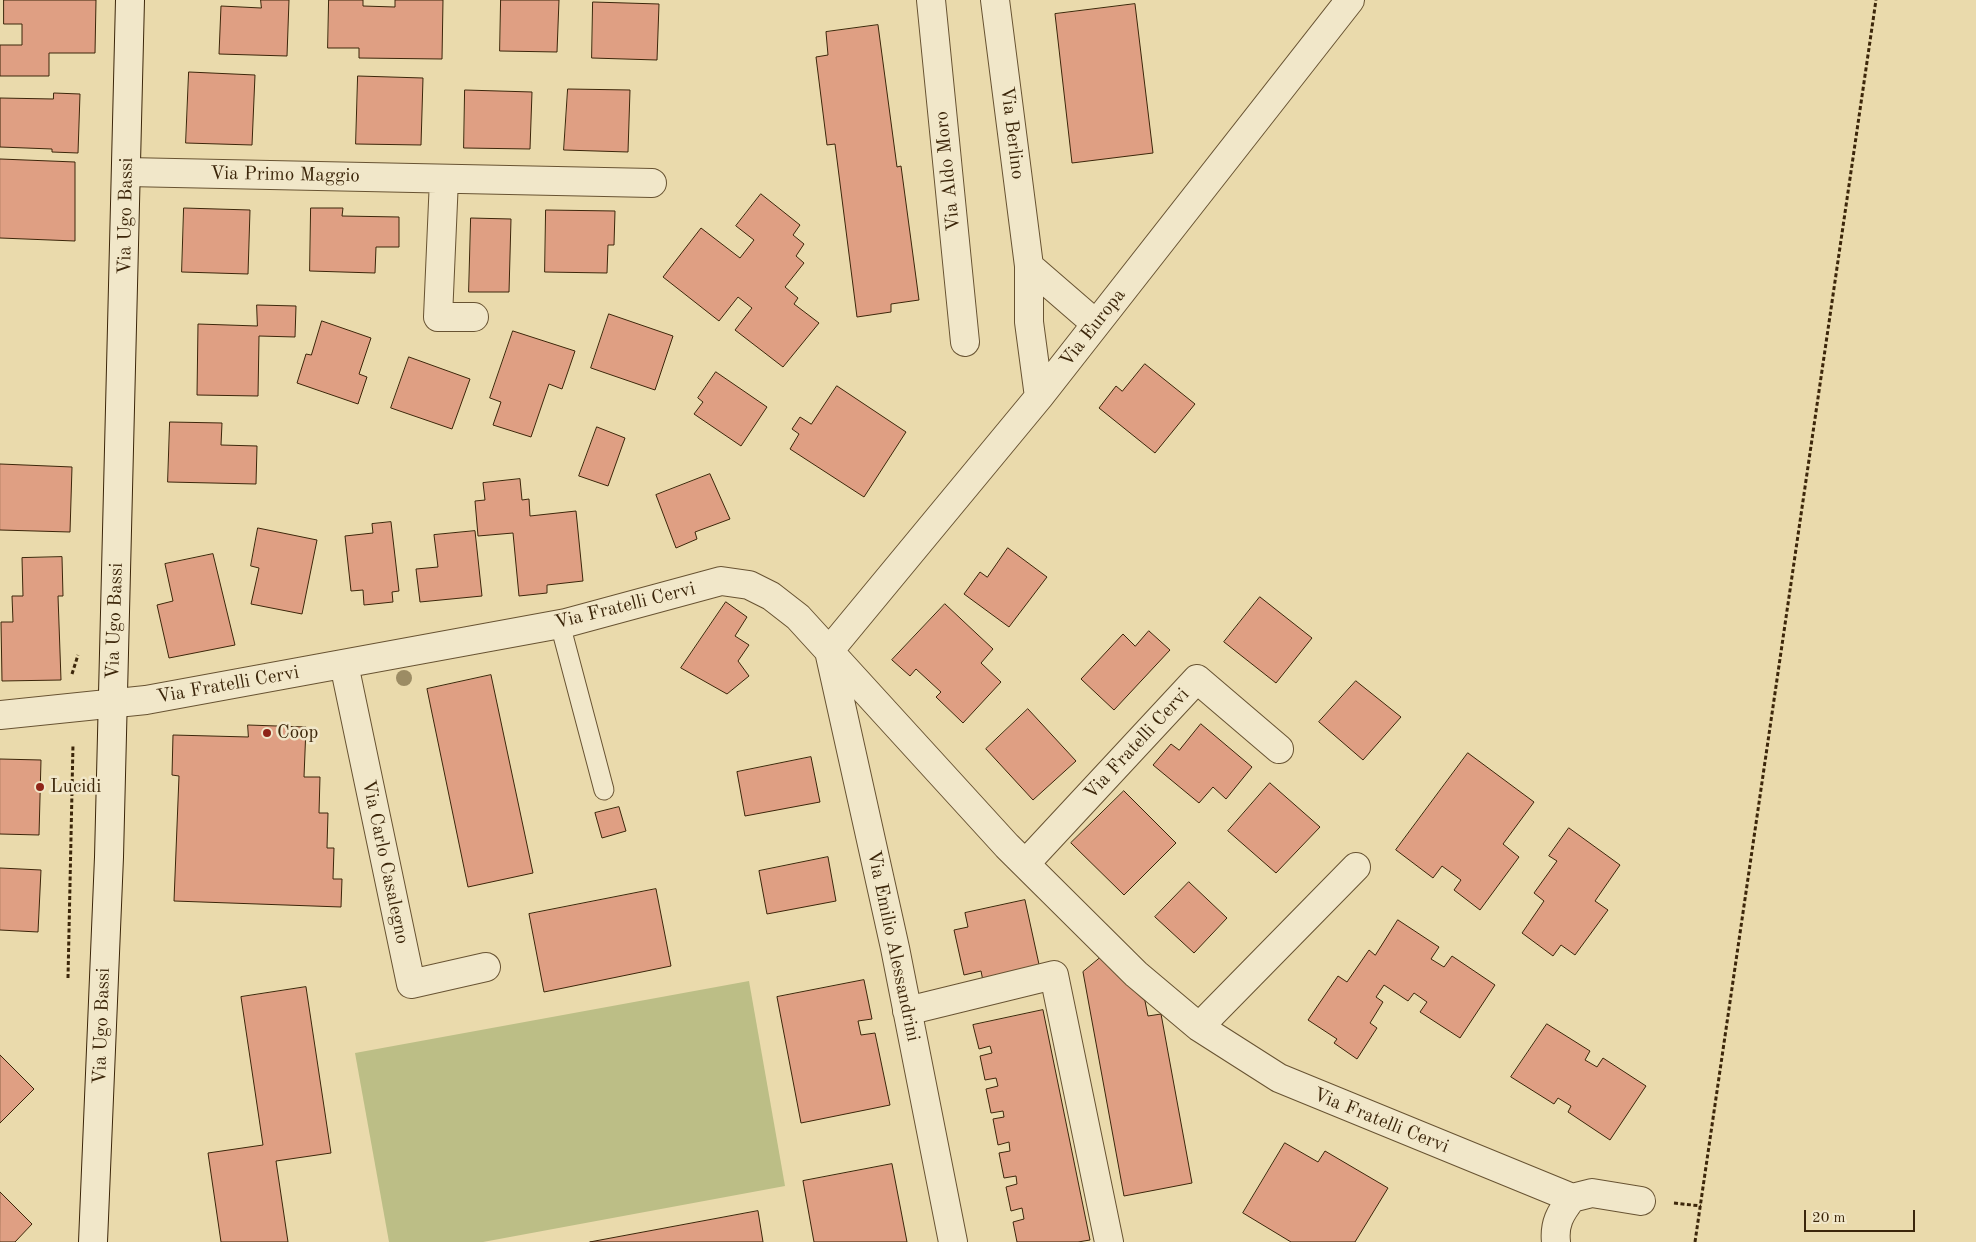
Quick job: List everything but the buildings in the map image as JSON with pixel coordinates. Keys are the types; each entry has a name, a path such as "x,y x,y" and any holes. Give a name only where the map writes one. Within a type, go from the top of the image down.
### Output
{"street":[{"name":"Via Ugo Bassi","path":"93,1242 109,857 130,0"},
{"name":"Via Aldo Moro","path":"931,0 966,342"},
{"name":"Via Berlino","path":"995,0 1029,266 1030,322 1038,397"},
{"name":"Via Europa","path":"829,651 1038,397 1350,0"},
{"name":"Via Primo Maggio","path":"127,172 652,183"},
{"path":"444,179 438,317 474,316"},
{"path":"1029,266 1096,324"},
{"name":"Via Fratelli Cervi","path":"0,715 112,705 560,624 721,581 748,585 770,596 798,617 1025,864 1136,974 1200,1027 1279,1078 1572,1198"},
{"name":"Via Emilio Alessandrini","path":"829,651 907,1012 953,1242"},
{"name":"Via Carlo Casalegno","path":"344,664 411,984 486,967"},
{"name":"Via Fratelli Cervi","path":"1025,864 1197,680 1279,749"},
{"path":"1200,1027 1356,867"},
{"path":"907,1012 1054,975 1109,1242"},
{"path":"1556,1242 1555,1229 1561,1212 1572,1198 1592,1193 1641,1201"}],"lane":[{"path":"560,624 604,790"}],"path":[{"path":"1695,1242 1876,0"}],"green space":[{"path":"749,981 785,1186 483,1242 389,1242 355,1053"}],"place":[{"name":"Coop","path":"267,733"},
{"name":"Lucidi","path":"40,787"}]}
